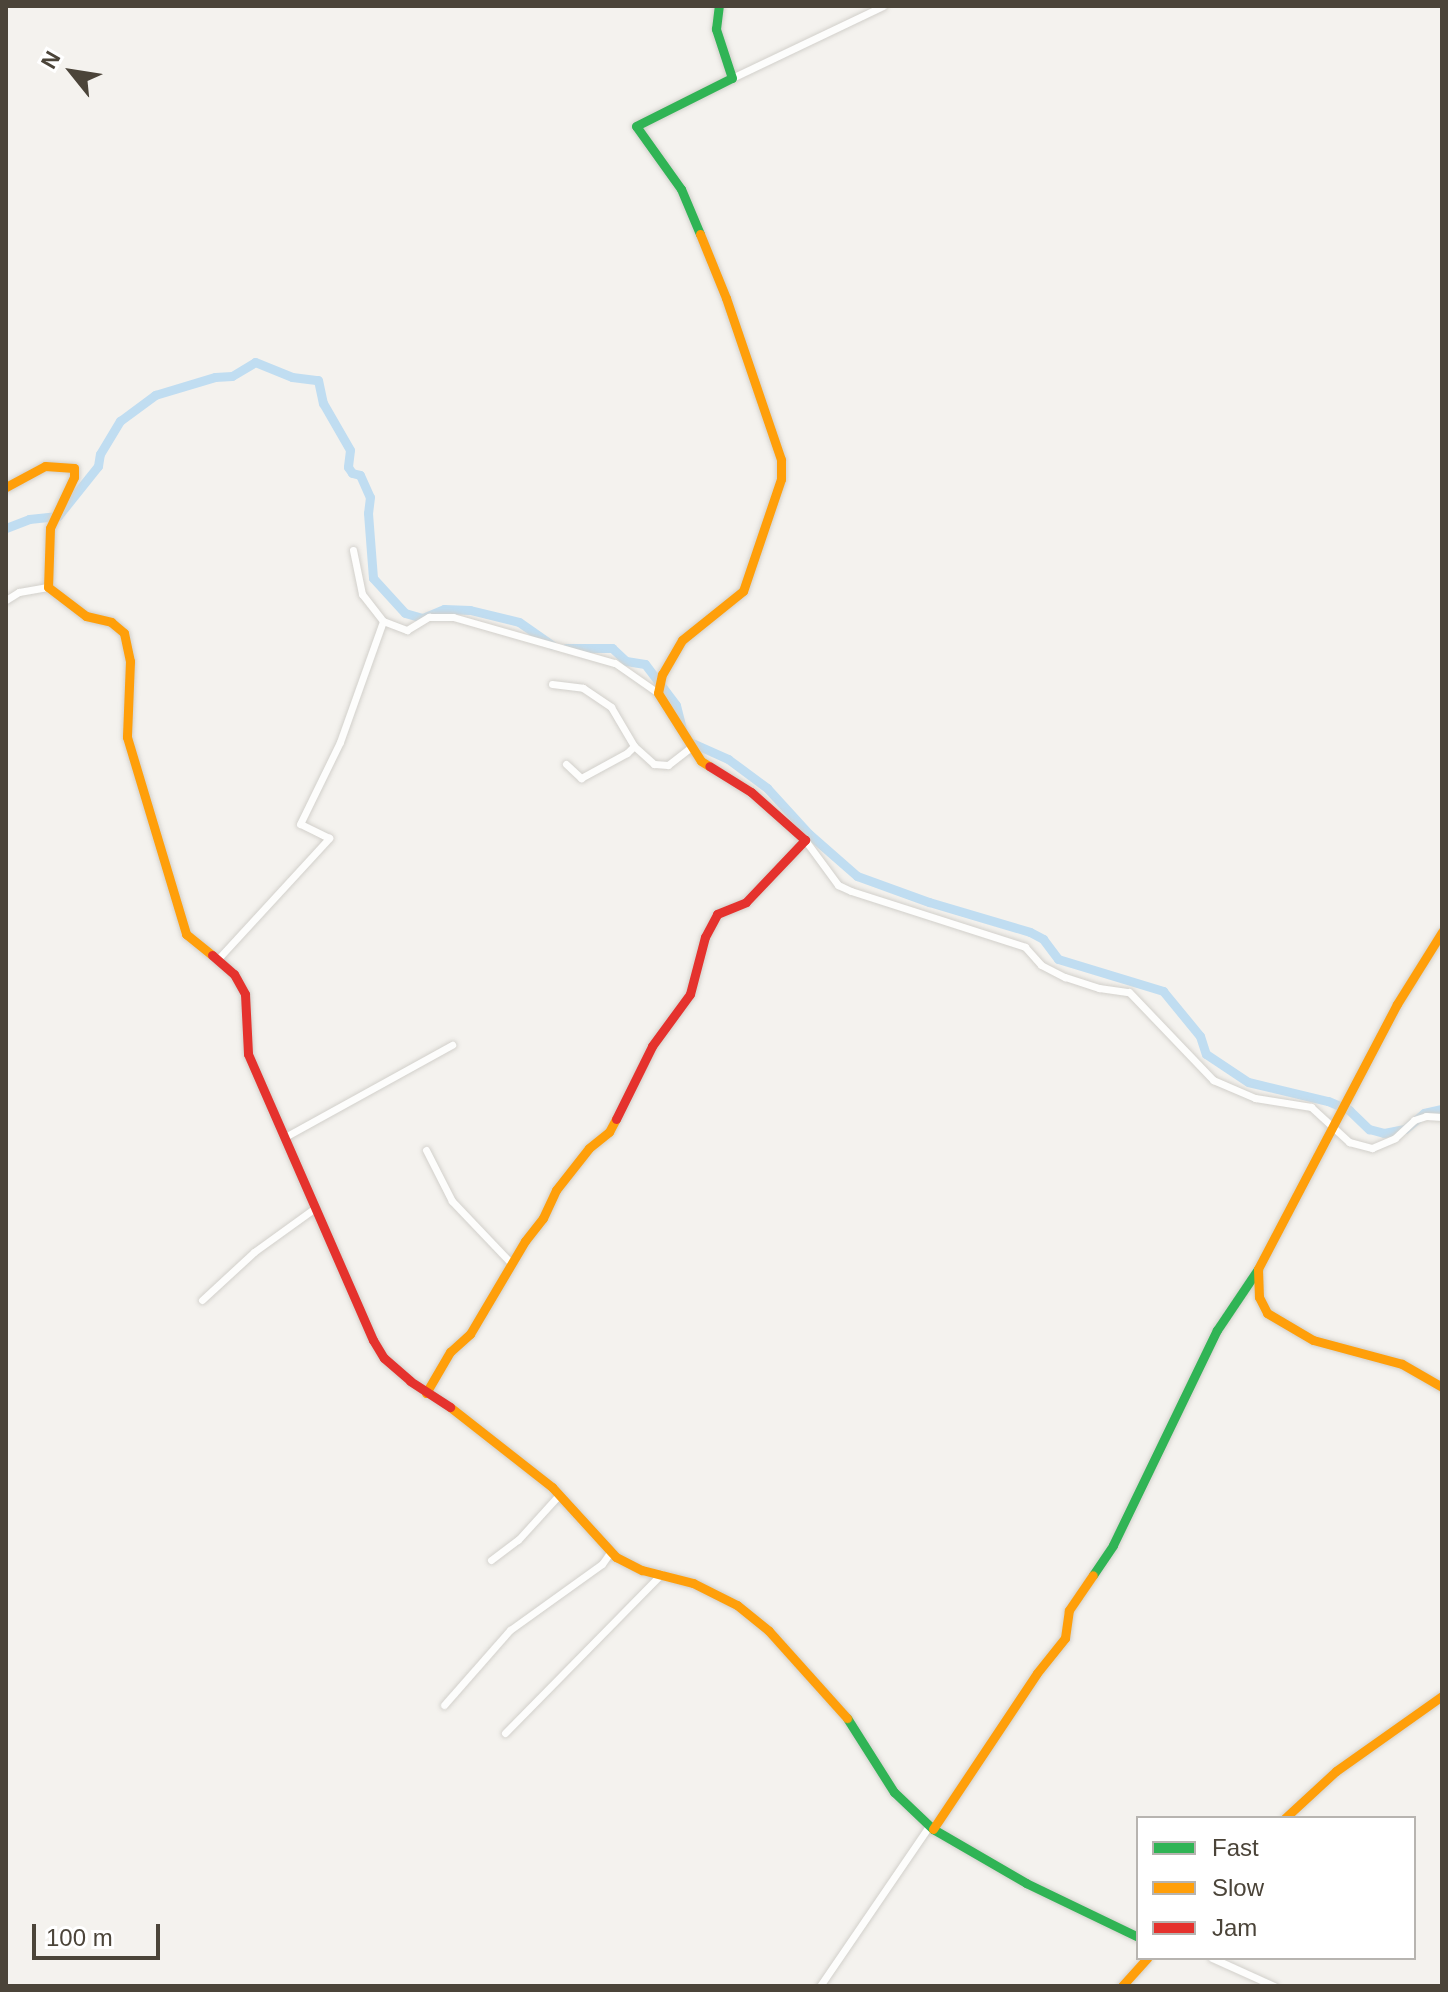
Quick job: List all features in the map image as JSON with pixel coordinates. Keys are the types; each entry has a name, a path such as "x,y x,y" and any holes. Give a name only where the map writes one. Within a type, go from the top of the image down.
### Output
{"street":[{"path":"719,6 716,29 732,78"},
{"path":"658,693 662,674 682,640 743,591 781,479 781,460 720,283 681,189 636,126 883,6"},
{"path":"6,487 45,466 74,468 74,477 50,528 48,587"},
{"path":"353,550 362,594 383,621 407,630 429,617 453,617 615,663 658,693 686,732 691,747 701,761 751,792 805,840 838,885 1025,947 1041,965 1065,977 1099,988 1129,992 1213,1080 1255,1098 1311,1107 1349,1142 1372,1148 1395,1138 1414,1120 1426,1116 1442,1117"},
{"path":"6,600 19,592 48,587 86,616 111,622 124,633 130,661 127,737 186,934 234,974 245,994 248,1054 373,1340 384,1358 426,1393 473,1423 559,1495 611,1551 642,1570 693,1583 737,1605 769,1631 839,1706 885,1780 931,1827 1026,1883 1136,1936"},
{"path":"217,960 329,838 300,824 340,742 383,621"},
{"path":"552,684 583,688 594,694 611,707 634,746 662,767 691,747"},
{"path":"566,764 581,778 591,775 634,746"},
{"path":"426,1393 450,1352 470,1334 511,1263 543,1218 556,1190 589,1148 612,1128 652,1046 678,1015 690,994 705,937 717,914 746,902 805,840"},
{"path":"820,1986 1037,1673 1065,1638 1069,1610 1113,1545 1217,1330 1258,1269 1397,1004 1442,932"},
{"path":"285,1137 452,1045"},
{"path":"426,1150 452,1201 511,1263"},
{"path":"202,1300 254,1252 315,1208"},
{"path":"1258,1269 1259,1297 1267,1313 1313,1340 1402,1364 1442,1387"},
{"path":"491,1560 518,1540 559,1495"},
{"path":"444,1705 510,1630 602,1564 611,1551"},
{"path":"505,1733 661,1574"},
{"path":"1287,1816 1336,1771 1442,1696"},
{"path":"1122,1986 1145,1960"},
{"path":"1216,1960 1274,1986"}],"waterway":[{"path":"6,528 29,519 58,516 98,466 100,454 120,421 155,395 215,377 232,376 255,362 292,377 318,380 323,403 350,450 348,467 352,473 360,475 370,497 368,513 373,578 405,613 423,618 444,609 470,610 519,622 552,645"},
{"path":"566,648 612,648 626,661 645,664 676,705 682,729"},
{"path":"690,742 728,759 767,788 809,834 857,876 929,902 1030,932 1043,939 1058,959 1163,991 1200,1036 1206,1054 1248,1082 1328,1101 1349,1110 1369,1129 1384,1133 1405,1129 1424,1113 1442,1109"}],"traffic: fast":[{"path":"700,234 681,189 636,126 732,78 716,29 719,6"},
{"path":"1093,1575 1113,1545 1217,1330 1258,1269"},
{"path":"847,1718 894,1792 933,1829 1026,1883 1136,1936"}],"traffic: slow":[{"path":"700,234 726,298 781,460 781,479 743,591 682,640 662,674 658,693 701,761 709,766"},
{"path":"6,487 45,466 74,468 74,477 50,528 48,587 86,616 111,622 124,633 130,661 127,737 186,934 212,955"},
{"path":"1442,932 1397,1004 1258,1269 1259,1297 1267,1313 1313,1340 1402,1364 1442,1387"},
{"path":"426,1393 450,1352 470,1334 525,1241 543,1218 556,1190 589,1148 609,1132 616,1119"},
{"path":"450,1407 552,1487 616,1557 642,1570 693,1583 737,1605 769,1631 847,1718"},
{"path":"933,1829 1037,1673 1065,1638 1069,1610 1093,1575"},
{"path":"1287,1816 1336,1771 1442,1696"},
{"path":"1122,1986 1145,1960"}],"traffic: jam":[{"path":"616,1119 652,1046 690,994 705,937 717,914 746,902 805,840 751,792 709,766"},
{"path":"212,955 234,974 245,994 248,1054 373,1340 384,1358 410,1381 450,1407"}]}
